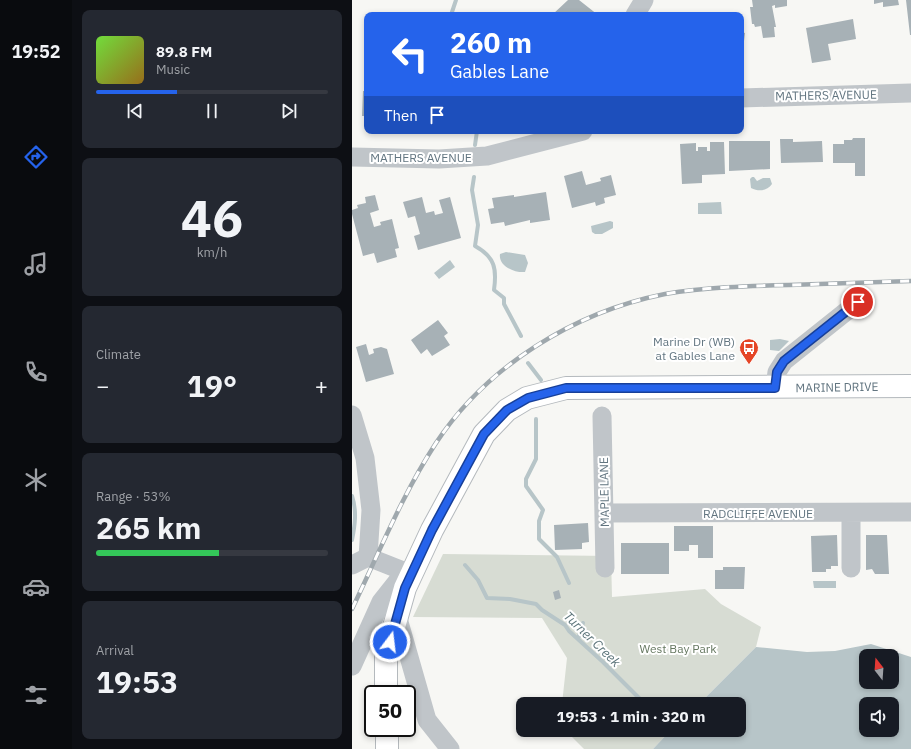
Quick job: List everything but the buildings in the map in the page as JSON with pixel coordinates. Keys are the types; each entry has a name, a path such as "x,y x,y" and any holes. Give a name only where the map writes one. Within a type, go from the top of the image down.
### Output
{"main road":[{"name":"MARINE DRIVE","path":"386,685 386,655 408,574 484,434 507,410 528,398 566,388 775,388 911,386"},
{"path":"386,737 387,749"}],"street":[{"path":"637,12 644,0"},
{"name":"MATHERS AVENUE","path":"744,98 911,93"},
{"name":"MATHERS AVENUE","path":"352,157 439,160 467,158 513,151 547,136 561,134"},
{"path":"775,388 777,372 784,361 858,302"},
{"path":"352,415 365,458 371,510 360,561 408,574 381,602 352,666"},
{"name":"MAPLE LANE","path":"602,416 605,568"},
{"name":"RADCLIFFE AVENUE","path":"605,513 911,512"},
{"path":"851,513 851,568"},
{"path":"397,615 427,720 450,749"}],"green space":[{"name":"West Bay Park","path":"443,554 611,556 612,597 705,589 721,604 761,627 756,647 706,697 563,697 567,658 542,618 413,617"},
{"path":"572,737 664,737 653,749 584,749"}],"shaded area":[{"path":"754,177 757,181 763,178 770,178 772,184 765,189 760,190 751,188 750,179"},
{"path":"721,202 722,214 698,214 698,203"},
{"path":"610,221 613,222 613,228 602,234 595,234 592,232 591,226"},
{"path":"506,252 525,255 528,263 525,272 512,270 504,265 500,258 500,254"},
{"path":"450,260 455,267 439,279 434,273"},
{"path":"780,339 789,341 779,351 770,350 770,340"},
{"path":"813,581 836,581 836,588 814,588"},
{"path":"871,644 886,649 859,649 859,689 899,689 899,653 911,657 911,749 653,749 664,737 746,737 746,697 706,697 756,647 807,652 835,651"}],"waterway":[{"path":"452,12 456,0"},
{"path":"475,145 477,134"},
{"path":"474,177 472,190 478,225 475,246 482,250 491,259 495,270 494,290 504,298 504,304 521,336"},
{"path":"528,363 541,380"},
{"path":"536,419 536,459 526,479 526,486 543,510 539,521 539,539 557,557 569,583"},
{"name":"Turner Creek","path":"352,496 355,507 352,540"},
{"name":"Turner Creek","path":"465,565 478,580 487,598 510,599 536,604 542,610 565,625 569,631 638,697"},
{"path":"578,639 583,623"}],"railway":[{"path":"352,609 391,524 412,483 436,443 457,415 480,390 507,367 536,346 566,329 598,314 631,302 665,294 727,287 911,281"}],"place":[{"name":"Marine Dr (WB) at Gables Lane","path":"749,365"}],"route":[{"path":"390,642 405,588 432,530 484,434 507,410 528,398 566,388 775,388 777,372 784,361 858,302"}]}
